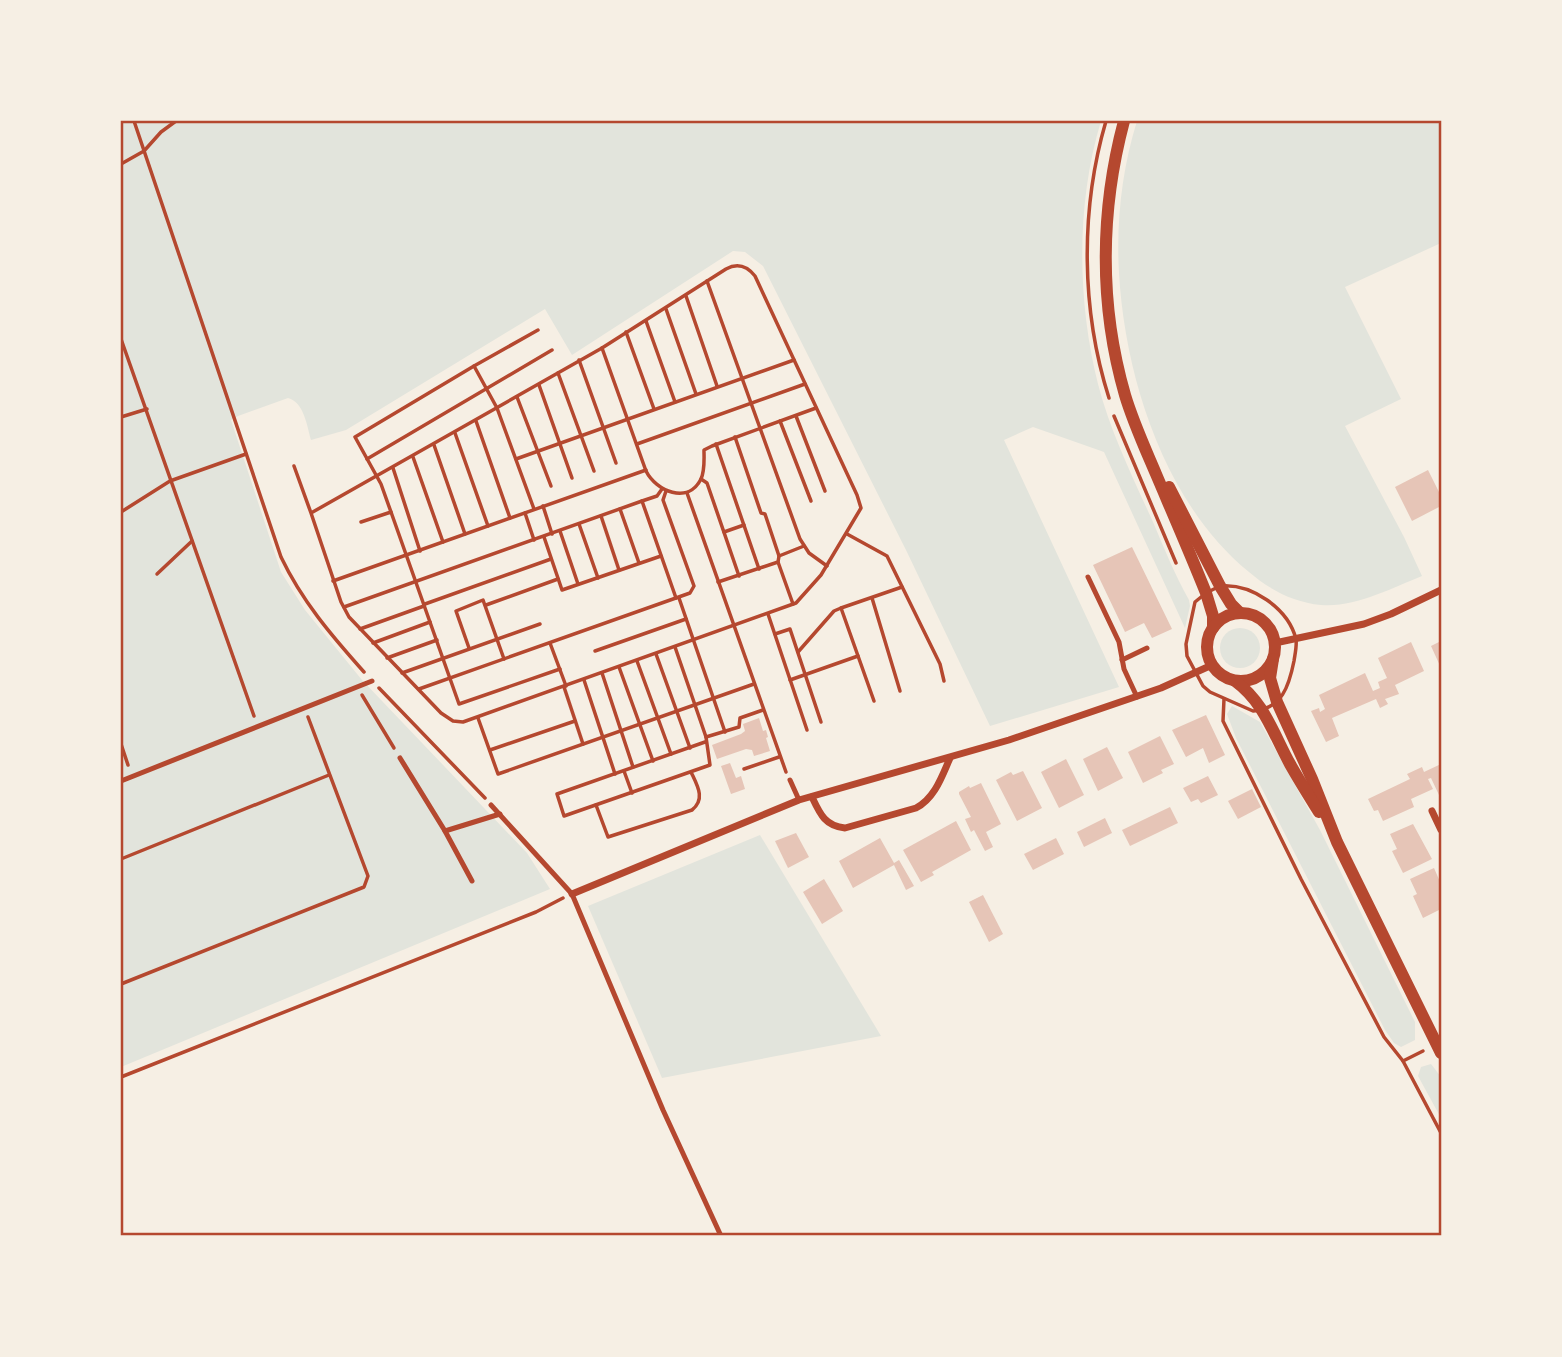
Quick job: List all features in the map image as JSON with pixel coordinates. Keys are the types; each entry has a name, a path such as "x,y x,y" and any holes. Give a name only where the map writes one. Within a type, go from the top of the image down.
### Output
{"street":[{"path":"1124,121 1116,150 1107,213 1106,277 1111,334 1125,396 1206,593 1213,616 1213,628 1207,647 1212,665 1226,678 1244,682 1262,675 1273,659"},
{"path":"1137,429 1220,586 1240,613"},
{"path":"1275,643 1364,624 1441,590"},
{"path":"1213,628 1220,620 1240,613 1251,614 1267,625 1275,643 1270,678 1277,702 1337,842 1439,1049"},
{"path":"572,894 799,800 950,758 1161,688 1212,665"},
{"path":"1234,681 1253,696 1262,709 1290,765 1337,842"},
{"path":"812,797 826,822 835,827 845,828 916,808 927,802 950,758"},
{"path":"1432,811 1441,830"}],"lane":[{"path":"1088,577 1119,642 1124,669 1137,696"},
{"path":"1122,660 1147,648"},
{"path":"121,781 373,681"},
{"path":"400,758 472,881"},
{"path":"790,780 799,800"},
{"path":"491,805 572,894 658,1098 721,1236"},
{"path":"444,831 500,814"}],"path":[{"path":"134,121 281,557 294,585 318,620 491,805"},
{"path":"121,164 144,151 161,132 176,121"},
{"path":"294,466 343,607 360,629 441,713 453,721 463,722 793,604 813,586 827,566 860,511 861,504 752,272 736,265 602,348 312,513"},
{"path":"707,281 787,508 804,546 827,566"},
{"path":"686,296 717,386"},
{"path":"666,309 696,394"},
{"path":"646,320 675,402"},
{"path":"538,330 355,437 377,477 391,512 459,704 560,669"},
{"path":"626,332 654,409"},
{"path":"121,339 258,725"},
{"path":"602,348 646,470 654,484 664,490 692,490 701,479 704,450 816,408"},
{"path":"367,459 552,350"},
{"path":"579,360 616,463"},
{"path":"516,459 740,377 794,360"},
{"path":"474,366 497,408 534,509"},
{"path":"558,373 594,471"},
{"path":"539,384 572,478"},
{"path":"637,444 805,384"},
{"path":"517,397 551,486"},
{"path":"121,417 147,409"},
{"path":"796,415 825,491"},
{"path":"476,421 510,518"},
{"path":"780,421 811,501"},
{"path":"455,433 488,526"},
{"path":"735,437 761,513 765,514 793,604"},
{"path":"716,444 759,569"},
{"path":"434,445 465,534"},
{"path":"121,512 170,481 246,454"},
{"path":"413,457 443,542"},
{"path":"393,468 420,551"},
{"path":"333,581 646,470"},
{"path":"701,479 707,483 739,576"},
{"path":"343,607 657,496 664,490"},
{"path":"418,690 690,593 694,586 663,500 664,490"},
{"path":"687,492 779,757 790,780"},
{"path":"642,501 725,732"},
{"path":"543,506 552,534"},
{"path":"620,509 639,563"},
{"path":"362,522 391,512"},
{"path":"525,513 534,540"},
{"path":"601,516 618,570"},
{"path":"579,524 598,578"},
{"path":"724,532 744,525"},
{"path":"560,531 578,584"},
{"path":"846,534 887,556 940,664 944,681"},
{"path":"544,537 562,590 661,556"},
{"path":"157,574 192,541"},
{"path":"779,556 804,546"},
{"path":"360,629 551,559"},
{"path":"718,582 778,562"},
{"path":"486,605 558,579"},
{"path":"1220,586 1239,586 1283,614 1296,639 1291,677 1277,702 1253,711 1224,699 1203,686 1186,656 1186,644 1195,602 1206,593 1220,586"},
{"path":"797,652 834,611 902,587"},
{"path":"872,598 900,691"},
{"path":"469,648 456,611 484,600 504,659"},
{"path":"841,608 874,701"},
{"path":"768,614 807,730"},
{"path":"595,651 686,619"},
{"path":"373,643 430,622"},
{"path":"402,673 540,624"},
{"path":"775,634 790,629 821,722"},
{"path":"387,658 437,640"},
{"path":"550,643 583,744"},
{"path":"675,647 706,740 710,765 564,816 556,794 690,747 706,740 725,732 739,727 740,718 763,710"},
{"path":"656,654 690,747"},
{"path":"790,680 858,656"},
{"path":"637,661 671,754"},
{"path":"620,667 653,761"},
{"path":"602,673 633,767"},
{"path":"584,680 615,774"},
{"path":"478,718 498,774 754,684"},
{"path":"357,687 400,758"},
{"path":"1224,699 1223,721 1301,879 1384,1037 1403,1061 1441,1133"},
{"path":"121,985 364,887 369,876 305,708"},
{"path":"489,750 575,721"},
{"path":"121,744 132,776"},
{"path":"744,769 779,757"},
{"path":"624,771 632,793"},
{"path":"596,805 608,837 692,810 699,802 700,793 691,772"},
{"path":"121,859 329,775"},
{"path":"121,1077 536,912 572,894"},
{"path":"1403,1061 1439,1049"}],"shaded area":[{"path":"121,121 1101,121 1087,185 1082,252 1091,352 1115,437 1189,600 1185,628 1104,452 1033,427 1004,440 1119,687 990,726 906,550 763,266 745,252 733,251 572,355 545,309 346,430 311,440 301,409 288,398 238,416 231,420 281,572 305,610 362,680 527,853 550,889 121,1067"},
{"path":"1137,121 1441,121 1441,243 1345,287 1401,399 1345,426 1422,576 1373,596 1346,603 1321,605 1301,601 1274,590 1249,572 1220,544 1194,511 1155,436 1130,354 1123,313 1118,254 1119,215 1127,158"},
{"path":"1240,628 1254,634 1260,648 1254,662 1240,668 1226,662 1220,648 1226,634"},
{"path":"1232,706 1260,722 1320,830 1415,1022 1415,1040 1401,1047 1394,1043 1385,1030 1236,738 1227,714"},
{"path":"760,835 881,1036 662,1078 588,906"},
{"path":"1431,1064 1441,1077 1441,1118 1418,1076 1421,1067"}],"building":[{"path":"1428,470 1441,496 1441,506 1412,521 1395,487"},
{"path":"1132,547 1172,629 1152,638 1144,623 1125,632 1093,565"},
{"path":"1441,641 1441,668 1431,646"},
{"path":"1411,642 1424,671 1395,685 1399,694 1385,699 1388,704 1380,708 1376,699 1332,718 1339,736 1326,742 1311,711 1319,708 1320,712 1325,709 1319,695 1365,673 1373,691 1380,688 1378,682 1387,678 1378,658"},
{"path":"1206,715 1225,755 1209,763 1203,748 1186,757 1172,730"},
{"path":"759,718 763,731 766,730 770,751 754,756 752,750 746,749 717,759 712,745 741,734 745,731 743,724"},
{"path":"1160,736 1174,764 1143,783 1128,752"},
{"path":"1107,747 1123,778 1098,791 1083,759"},
{"path":"1066,759 1084,795 1059,808 1041,772"},
{"path":"730,763 736,778 741,776 745,789 731,794 721,766"},
{"path":"1441,764 1441,794 1439,795 1431,778 1428,779 1433,789 1411,799 1414,807 1383,821 1378,810 1374,811 1368,799 1410,779 1407,774 1422,767 1424,772"},
{"path":"1023,771 1042,808 1017,821 996,780 1011,772 1013,775"},
{"path":"1208,776 1218,795 1201,803 1198,799 1191,802 1183,788"},
{"path":"981,783 1001,824 986,832 993,847 985,851 965,819 971,817 959,794 969,786 970,788"},
{"path":"1252,789 1261,807 1238,819 1228,801"},
{"path":"1170,807 1178,823 1130,846 1122,830"},
{"path":"1105,818 1112,833 1084,847 1077,832"},
{"path":"956,821 971,850 932,872 934,875 921,882 903,850"},
{"path":"1413,824 1432,859 1403,873 1392,851 1397,849 1390,834"},
{"path":"796,833 809,857 788,868 775,841"},
{"path":"880,838 894,863 899,860 914,886 906,890 894,865 853,888 839,861"},
{"path":"1056,838 1064,854 1033,870 1024,854"},
{"path":"1434,868 1441,884 1441,909 1423,918 1413,896 1417,894 1410,879"},
{"path":"824,879 843,911 822,924 803,892"},
{"path":"983,895 1003,934 989,942 969,902"}]}
